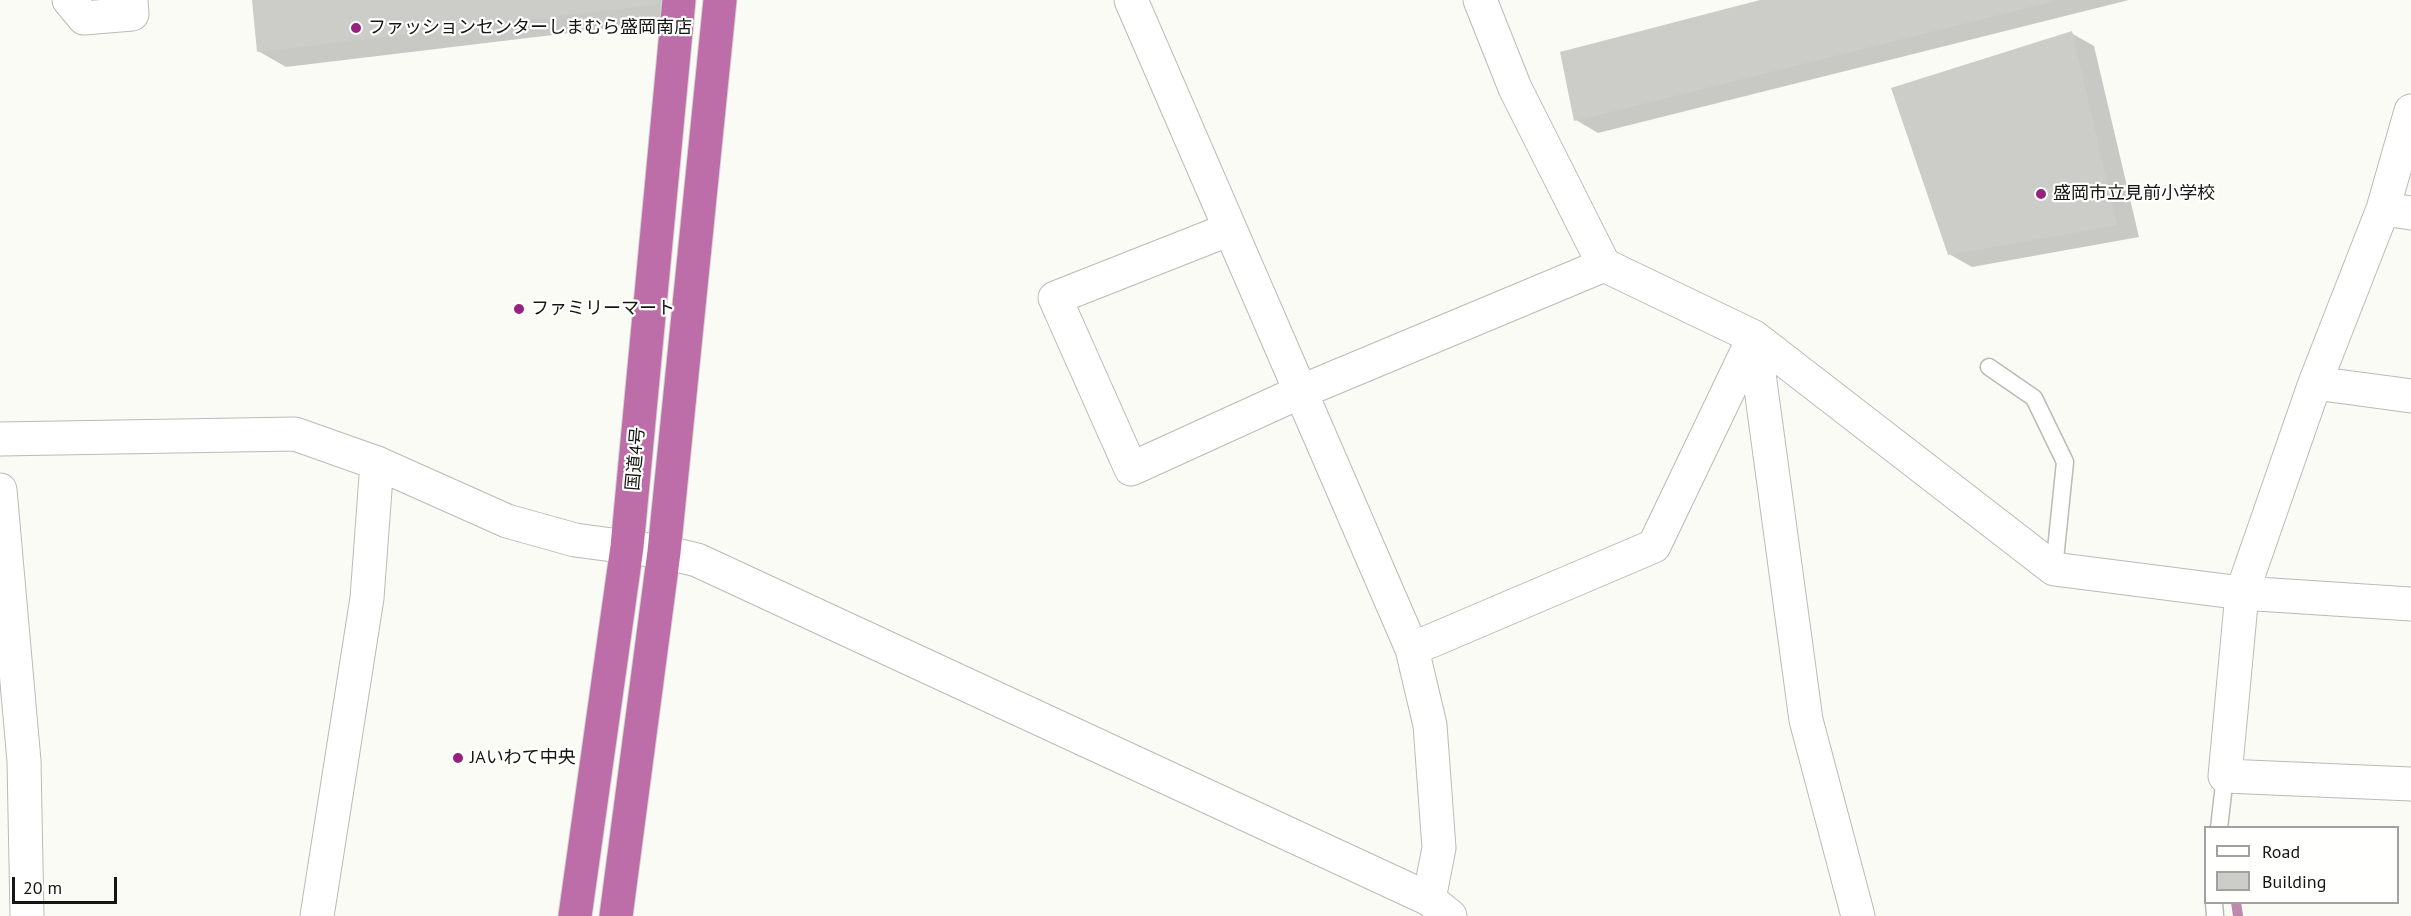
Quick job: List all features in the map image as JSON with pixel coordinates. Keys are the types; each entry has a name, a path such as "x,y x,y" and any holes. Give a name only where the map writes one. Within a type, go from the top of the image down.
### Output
{"highway":[{"name":"国道4号","path":"616,916 664,552 720,0"},
{"name":"国道4号","path":"575,916 627,547 684,1"}],"street":[{"path":"69,0 84,18 132,14 131,0"},
{"path":"0,439 295,434 377,464 507,521 575,540 664,552 697,560 1440,908 1439,848 1430,725 1412,649 1131,0"},
{"path":"1480,0 1515,88 1604,264 1754,337 2054,569 2242,592 2411,604"},
{"path":"2411,111 2397,211 2315,383 2242,592 2225,776 2411,784"},
{"path":"1230,229 1054,298 1131,469 1300,392 1604,264"},
{"path":"1412,649 1654,546 1754,337"},
{"path":"1754,337 1806,720 1858,916"},
{"path":"2315,383 2411,396"},
{"path":"316,916 367,598 377,464"},
{"path":"0,490 4,579 24,761 27,916"}],"lane":[{"path":"1989,367 2034,398 2065,462 2054,569"},
{"path":"2219,826 2225,776"}],"building":[{"name":"ファッションセンターしまむら盛岡南店","path":"252,0 658,0 658,4 257,52"},
{"path":"1760,0 2054,1 1574,121 1560,52"},
{"path":"2072,31 2117,225 1948,255 1891,88"}],"waterway":[{"path":"2236,904 2238,916"}],"place":[{"name":"ファッションセンターしまむら盛岡南店","path":"356,28"},
{"name":"盛岡市立見前小学校","path":"2041,194"},
{"name":"ファミリーマート","path":"519,309"},
{"name":"JAいわて中央","path":"458,758"}]}
